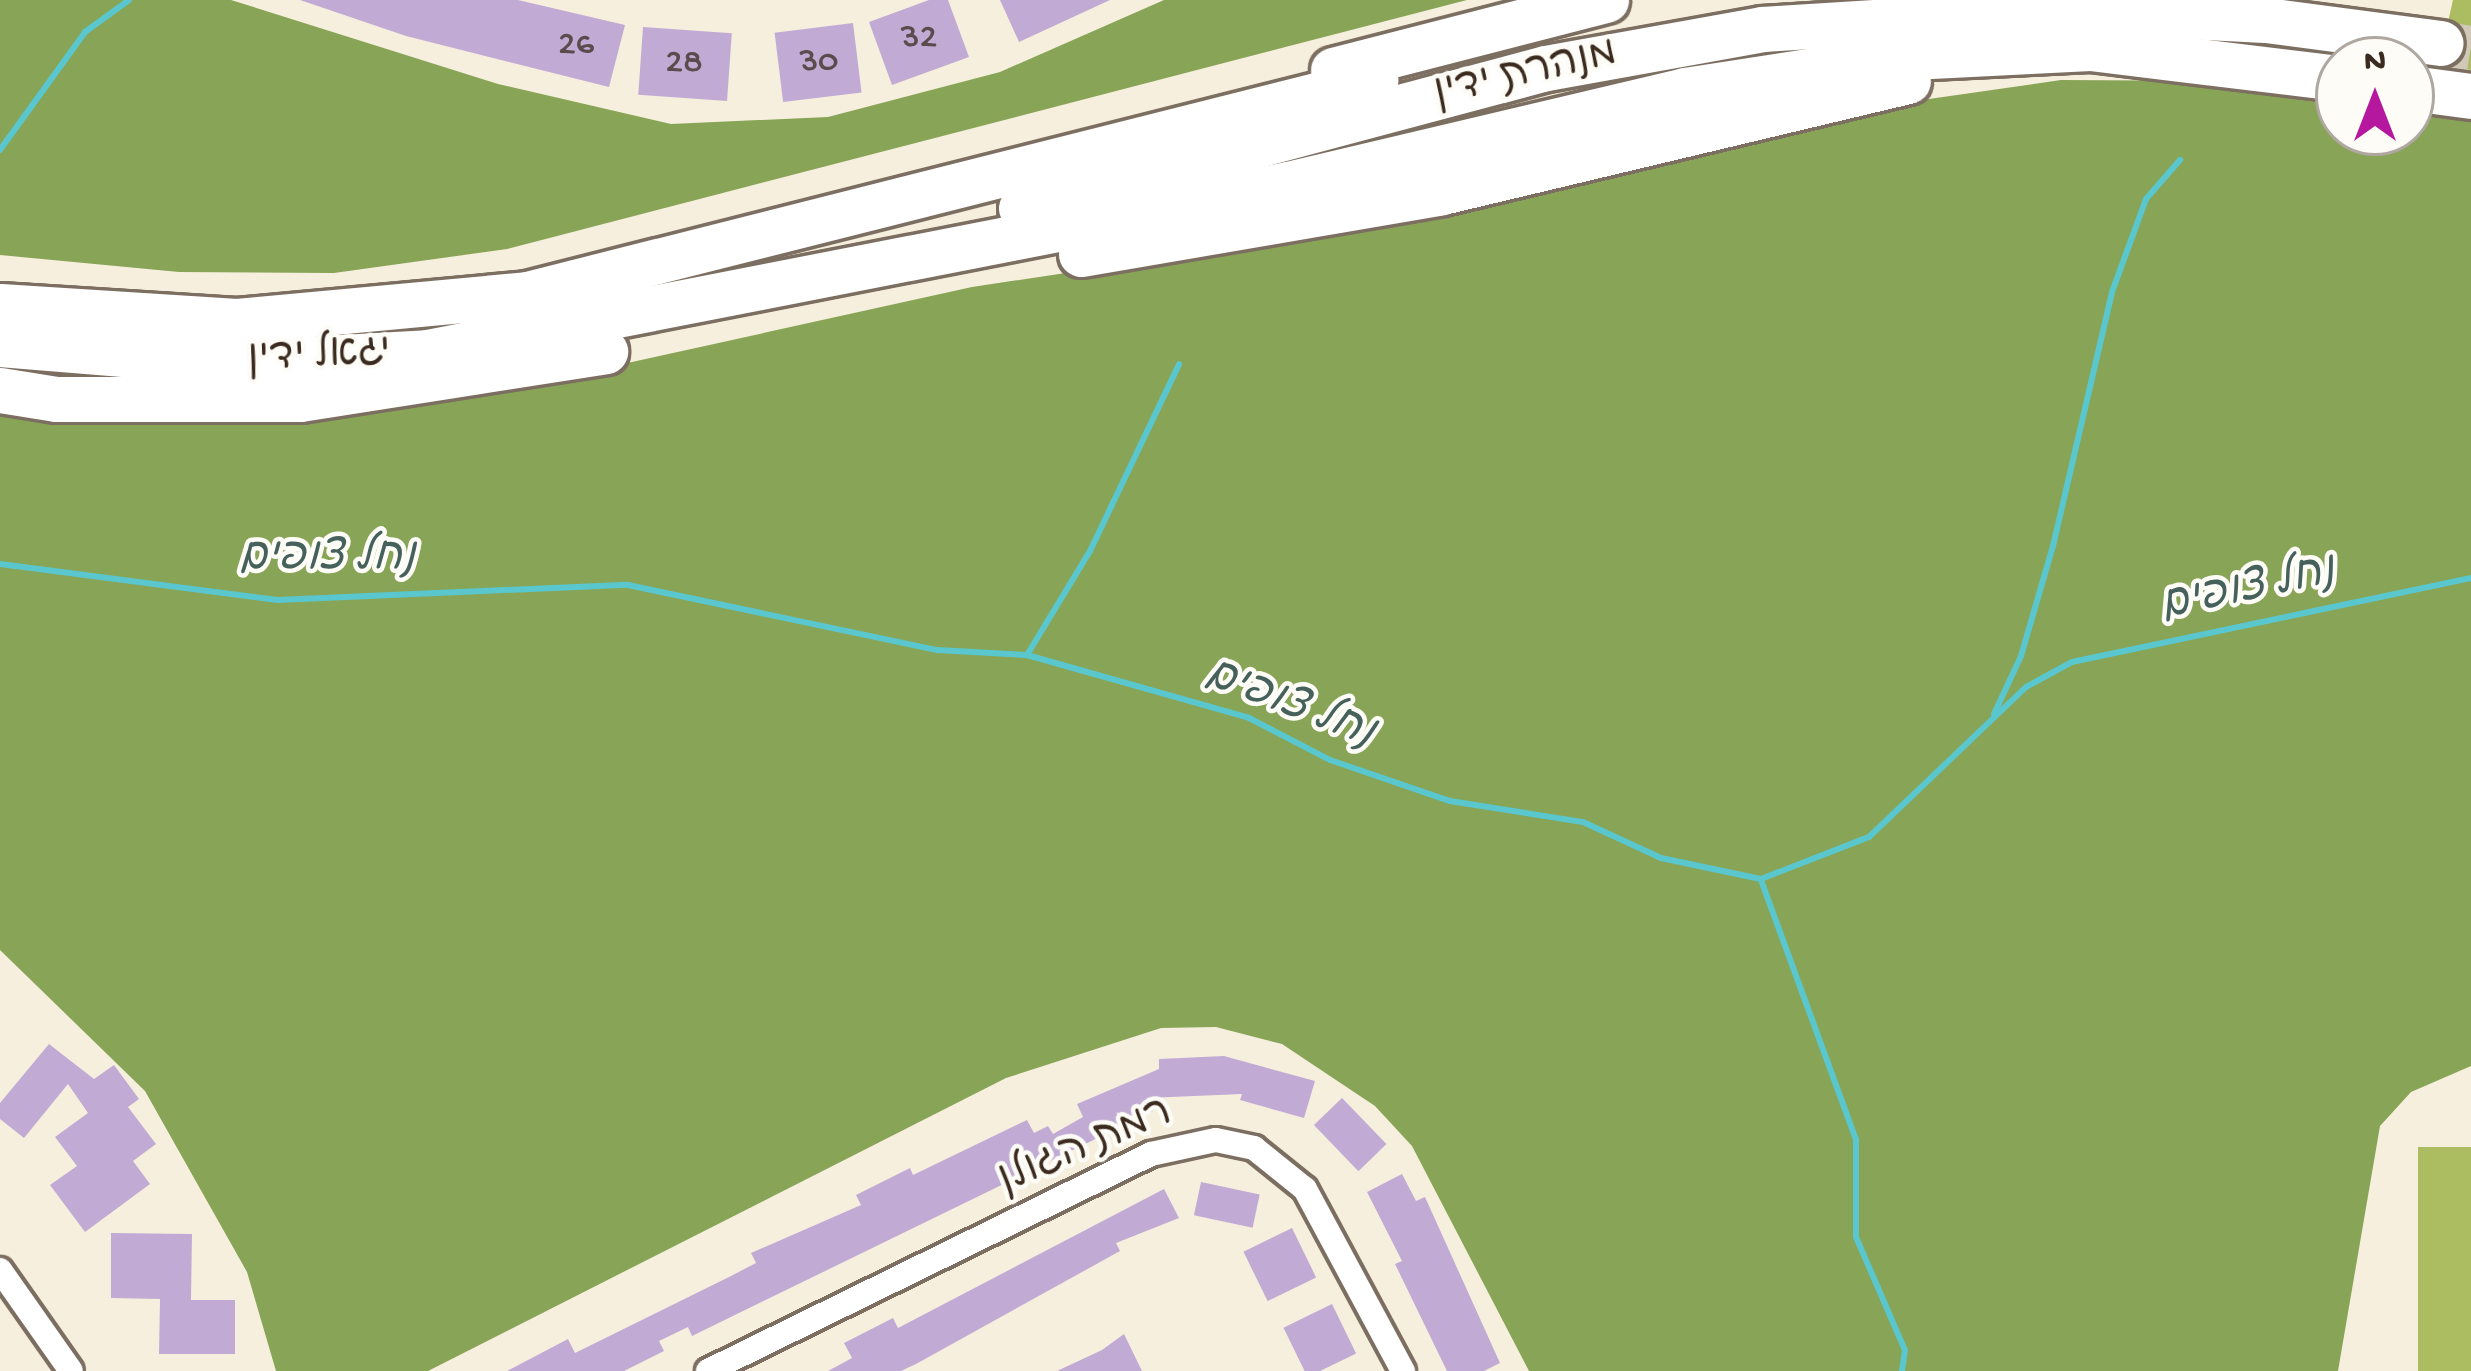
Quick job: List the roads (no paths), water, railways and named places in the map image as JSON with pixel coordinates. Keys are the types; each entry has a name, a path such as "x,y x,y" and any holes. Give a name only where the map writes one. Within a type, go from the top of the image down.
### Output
{"highway":[{"path":"527,294 1010,155 1606,0"},
{"name":"מנהרת ידין","path":"527,294 1540,38 1748,0"},
{"name":"מנהרת ידין","path":"635,313 1433,97 1762,29 2066,10 2442,28 2364,0"},
{"path":"635,313 1288,184 1788,71 2090,48 2210,58 2315,74"},
{"path":"0,390 56,399 301,399 494,372 1026,262 1419,197 1931,76 2210,58"},
{"path":"2435,91 2471,96"},
{"name":"יגאל ידין","path":"0,306 237,321 527,294"},
{"name":"יגאל ידין","path":"0,344 143,362 298,360 428,352 635,313"}],"street":[{"name":"רמת הגולן","path":"708,1371 1151,1154 1216,1140 1254,1148 1305,1189 1403,1371"},
{"path":"4,1284 71,1371"}],"waterway":[{"path":"0,150 85,32 129,0"},
{"path":"1994,714 2021,656 2053,546 2112,292 2146,199 2180,160"},
{"path":"1027,655 1090,551 1179,364"},
{"name":"נחל צופים","path":"0,564 278,600 628,585 937,650 1027,655 1249,718 1330,760 1450,801 1583,822 1661,858 1761,879 1869,837 2026,687 2072,662 2471,578"},
{"path":"1761,880 1856,1139 1856,1237 1905,1350 1902,1371"}],"tunnel":[{"path":"2440,43 2471,48"}]}
